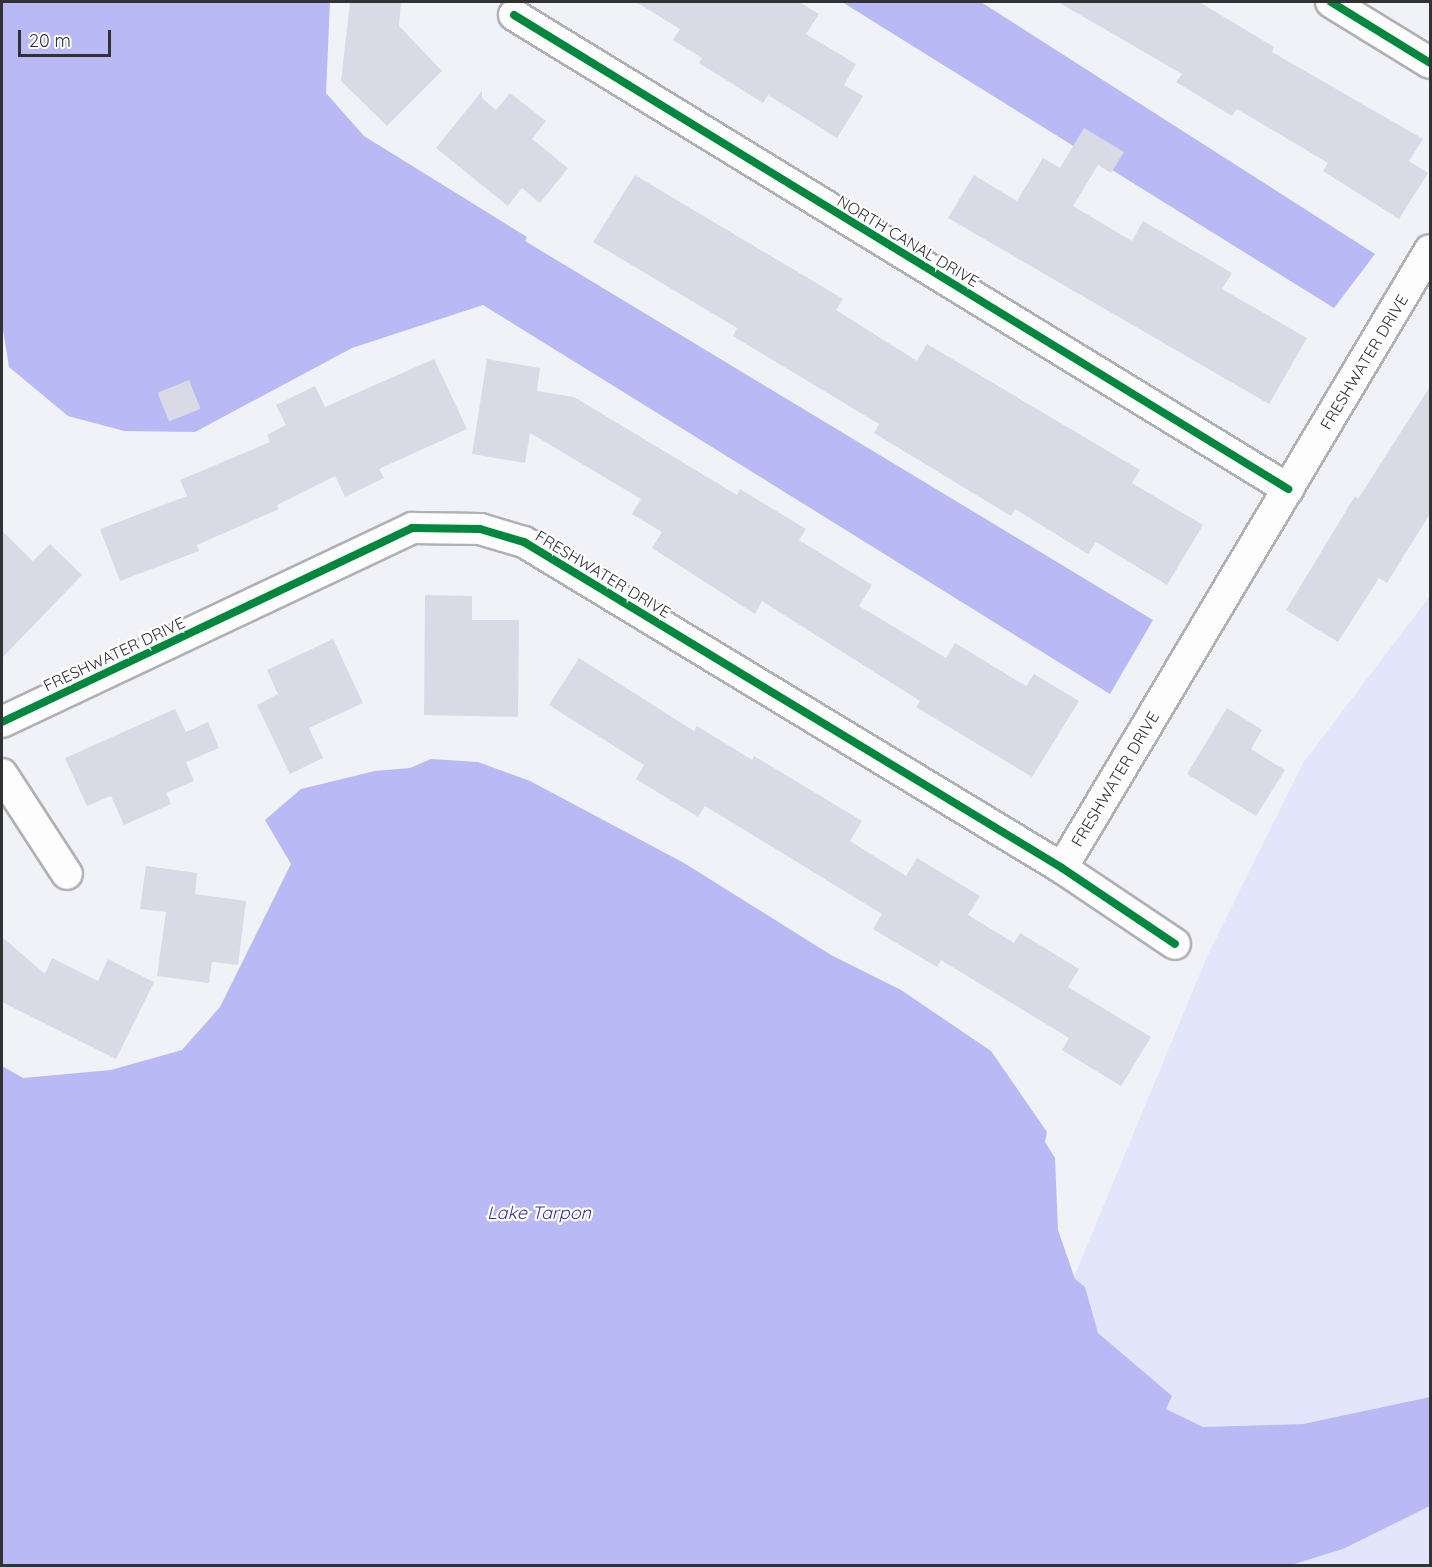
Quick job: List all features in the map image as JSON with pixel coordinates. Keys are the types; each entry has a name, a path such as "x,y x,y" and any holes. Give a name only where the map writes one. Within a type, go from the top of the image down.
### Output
{"street":[{"path":"1331,2 1431,63"},
{"name":"NORTH CANAL DRIVE","path":"514,15 1288,489"},
{"name":"FRESHWATER DRIVE","path":"2,722 412,528 480,529 524,542 1062,868 1431,250"},
{"path":"2,774 67,873"},
{"path":"1062,868 1175,944"}],"shaded area":[{"path":"1430,596 1430,1397 1303,1424 1203,1427 1119,1387 1074,1277 1206,959 1303,763"},
{"path":"1430,1506 1430,1565 1288,1566 1343,1549"}],"water":[{"path":"2,2 330,2 326,93 364,136 527,237 525,241 1153,620 1110,694 483,305 352,348 195,432 124,431 68,416 9,367 2,324"},
{"path":"842,2 981,2 1375,254 1334,308"},
{"name":"Lake Tarpon","path":"431,759 478,762 530,781 684,863 831,955 901,990 991,1051 1047,1132 1045,1142 1055,1158 1058,1230 1075,1279 1085,1287 1098,1333 1172,1396 1166,1409 1203,1427 1303,1424 1430,1397 1430,1506 1343,1549 1288,1566 2,1565 2,1066 23,1078 111,1070 182,1050 220,1007 291,864 265,820 301,789 375,771 410,768"}],"building":[{"path":"350,2 401,2 399,26 442,71 387,126 341,81"},
{"path":"636,2 799,2 819,14 806,34 856,64 844,85 863,96 837,138 768,95 763,103 699,63 702,58 673,40 680,29"},
{"path":"1058,2 1199,2 1274,47 1272,52 1423,139 1409,161 1428,173 1399,219 1323,171 1328,163 1237,109 1232,116 1176,82 1182,74"},
{"path":"482,91 482,98 496,110 510,93 546,121 532,139 568,168 540,203 522,188 508,206 436,148"},
{"path":"1084,128 1124,152 1111,173 1098,165 1073,206 1132,241 1143,221 1232,273 1222,289 1307,338 1269,404 948,218 974,175 1017,201 1043,158 1060,168"},
{"path":"635,175 843,299 836,310 917,361 927,344 1140,470 1132,483 1203,525 1167,585 1096,542 1088,554 1015,509 1011,516 874,433 879,424 733,336 737,328 593,242"},
{"path":"434,359 467,429 379,469 384,478 345,497 335,476 277,505 279,509 197,545 199,551 120,581 100,529 187,496 180,480 270,442 267,435 286,425 276,405 315,386 325,407"},
{"path":"487,359 540,368 537,391 574,397 737,495 740,489 806,529 799,540 872,585 859,606 946,658 955,643 1026,686 1034,674 1079,701 1032,777 916,707 920,701 762,601 755,614 652,548 662,532 632,514 641,499 530,433 525,463 472,454"},
{"path":"189,380 201,409 169,421 157,393"},
{"path":"1431,385 1431,512 1387,583 1379,578 1338,642 1286,610 1355,496 1358,499"},
{"path":"2,531 33,561 50,544 82,575 2,658"},
{"path":"425,595 472,596 472,620 519,620 518,717 424,715"},
{"path":"333,639 363,703 309,728 323,758 290,774 257,705 278,694 267,670"},
{"path":"579,658 694,731 697,726 752,760 754,756 862,821 850,841 906,876 917,858 980,896 968,915 1014,943 1020,933 1079,969 1068,987 1151,1037 1121,1086 1062,1050 1069,1038 941,960 937,967 873,929 882,914 705,806 698,817 636,779 644,765 549,705"},
{"path":"1227,708 1262,730 1251,749 1285,770 1256,816 1187,774"},
{"path":"175,709 186,732 208,722 219,748 186,762 194,781 166,793 171,804 124,825 111,796 87,806 65,758"},
{"path":"146,866 197,873 195,894 246,901 238,965 212,962 209,983 157,976 166,912 140,909"},
{"path":"2,937 45,974 52,958 98,981 108,959 154,982 116,1059 2,1002"}],"cycle path":[{"path":"1331,2 1430,63"},
{"path":"514,15 1288,489"},
{"path":"2,722 412,528 480,529 524,542 1062,868 1175,944"}]}
